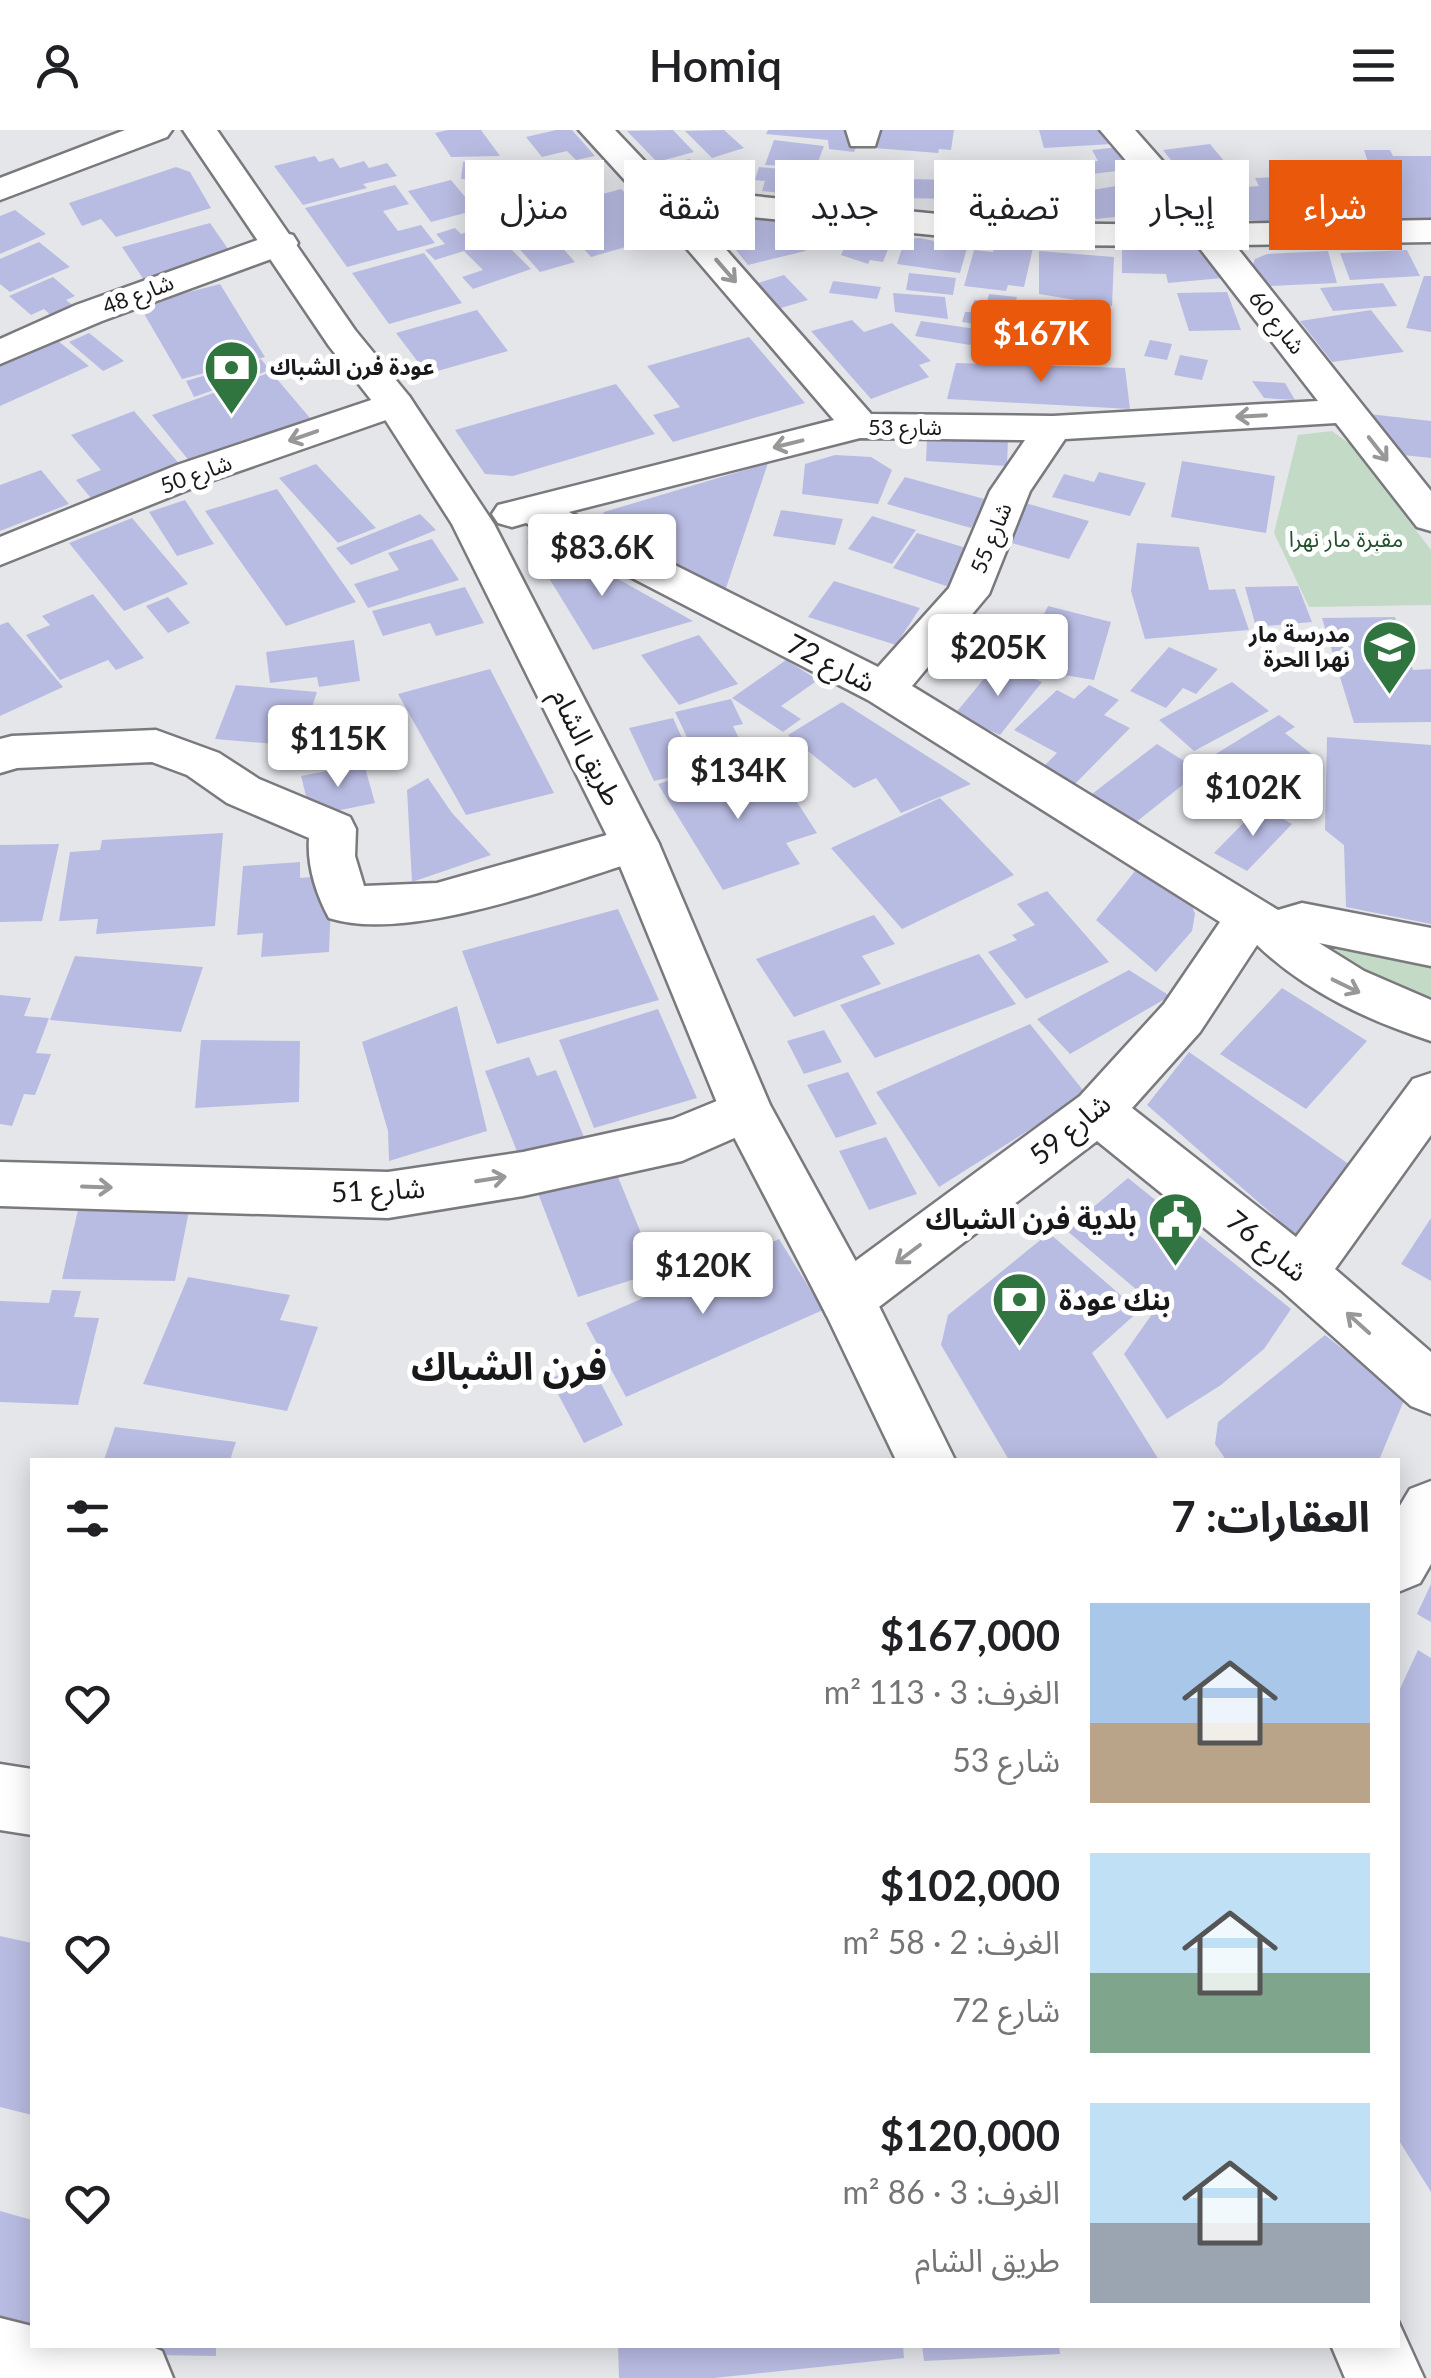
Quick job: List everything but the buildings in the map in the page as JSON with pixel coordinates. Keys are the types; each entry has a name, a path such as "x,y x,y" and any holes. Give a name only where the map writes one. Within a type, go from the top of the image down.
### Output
{"street":[{"path":"0,190 155,130"},
{"name":"طريق الشام","path":"200,130 342,338 396,404 472,524 538,646 634,844 746,1110 848,1299 925,1458"},
{"path":"596,130 625,160"},
{"name":"شارع 60","path":"1117,130 1143,160"},
{"path":"755,207 1032,234 1115,234"},
{"path":"1249,234 1431,230"},
{"name":"شارع 48","path":"0,353 89,312 280,243"},
{"path":"707,250 860,426"},
{"name":"شارع 60","path":"1220,250 1431,518"},
{"name":"شارع 50","path":"0,552 191,474 396,404"},
{"name":"شارع 53","path":"472,524 860,426 1053,428 1348,410"},
{"name":"شارع 55","path":"884,690 968,594 1010,490 1053,428"},
{"name":"شارع 72","path":"530,509 884,690 1261,924 1300,959 1342,986 1431,1021"},
{"path":"0,757 12,752 156,746 203,764 242,791 333,828 331,856 346,906 436,901 634,844"},
{"path":"1261,924 1302,921 1431,947"},
{"name":"شارع 59","path":"848,1299 1098,1111 1261,924"},
{"path":"1301,1273 1431,1094"},
{"name":"شارع 51","path":"0,1184 388,1195 523,1174 682,1140 746,1110"},
{"name":"شارع 76","path":"1098,1111 1301,1273 1431,1388"},
{"path":"1400,1560 1431,1509"},
{"path":"0,1797 30,1802"},
{"path":"1371,2348 1386,2378"},
{"path":"0,2356 48,2368 135,2378"}],"green space":[{"name":"مقبرة مار نهرا","path":"1332,431 1351,445 1431,550 1431,605 1309,607 1274,533 1298,435"},
{"path":"1302,921 1431,947 1431,1021 1342,986"}],"place":[{"name":"عودة فرن الشباك","path":"231,416"},
{"name":"مدرسة مار نهرا الحرة","path":"1389,696"},
{"name":"بلدية فرن الشباك","path":"1176,1268"},
{"name":"بنك عودة","path":"1020,1349"}],"district":[{"name":"فرن الشباك","path":"509,1367"}]}
